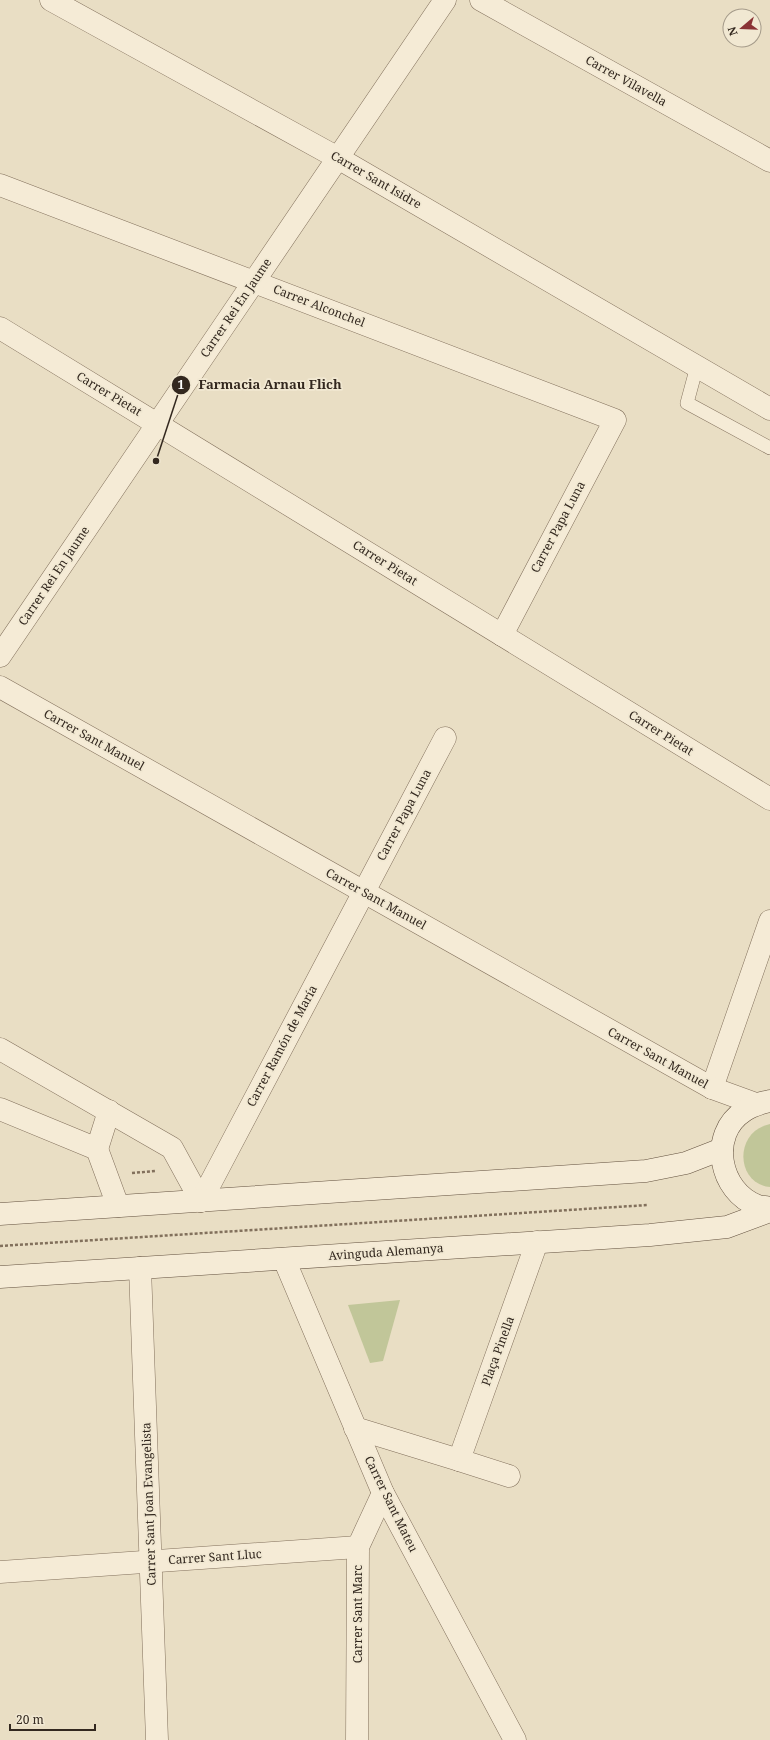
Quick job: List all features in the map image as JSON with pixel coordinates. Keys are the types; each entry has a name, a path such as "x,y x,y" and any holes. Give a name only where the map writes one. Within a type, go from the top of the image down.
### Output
{"street":[{"name":"Carrer Sant Isidre","path":"51,0 338,158 770,409"},
{"name":"Carrer Rei En Jaume","path":"0,656 445,0"},
{"name":"Carrer Vilavella","path":"481,0 770,161"},
{"name":"Carrer Alconchel","path":"0,185 615,420"},
{"name":"Carrer Pietat","path":"0,328 158,423 770,799"},
{"name":"Carrer Papa Luna","path":"502,635 615,420"},
{"name":"Carrer Sant Manuel","path":"0,687 712,1088 763,1103"},
{"name":"Carrer Papa Luna","path":"364,892 445,738"},
{"name":"Carrer Ramón de María","path":"201,1200 364,892"},
{"path":"712,1088 770,922"},
{"path":"0,1049 172,1148 201,1200"},
{"path":"763,1103 743,1111 732,1122 725,1135 722,1149 723,1167 730,1184 742,1197 758,1206 770,1210"},
{"path":"0,1109 97,1149"},
{"path":"109,1111 97,1149 118,1206"},
{"path":"0,1214 646,1172 686,1163 722,1149"},
{"name":"Avinguda Alemanya","path":"0,1277 650,1235 727,1227 770,1210"},
{"name":"Plaça Pinella","path":"459,1460 537,1242"},
{"name":"Carrer Sant Mateu","path":"284,1259 383,1494 515,1740"},
{"name":"Carrer Sant Joan Evangelista","path":"140,1268 157,1740"},
{"path":"355,1428 509,1476"},
{"name":"Carrer Sant Marc","path":"357,1740 358,1547 383,1494"},
{"name":"Carrer Sant Lluc","path":"0,1572 358,1547"}],"lane":[{"path":"697,366 687,403 770,448"}],"path":[{"path":"107,1175 158,1171 172,1148"},
{"path":"0,1246 648,1204"}],"green space":[{"path":"770,1124 770,1187 759,1184 750,1177 745,1168 743,1157 745,1147 750,1137 758,1129"},
{"path":"400,1300 383,1361 370,1363 348,1305"}],"place":[{"name":"Farmacia Arnau Flich","path":"156,461"}]}
